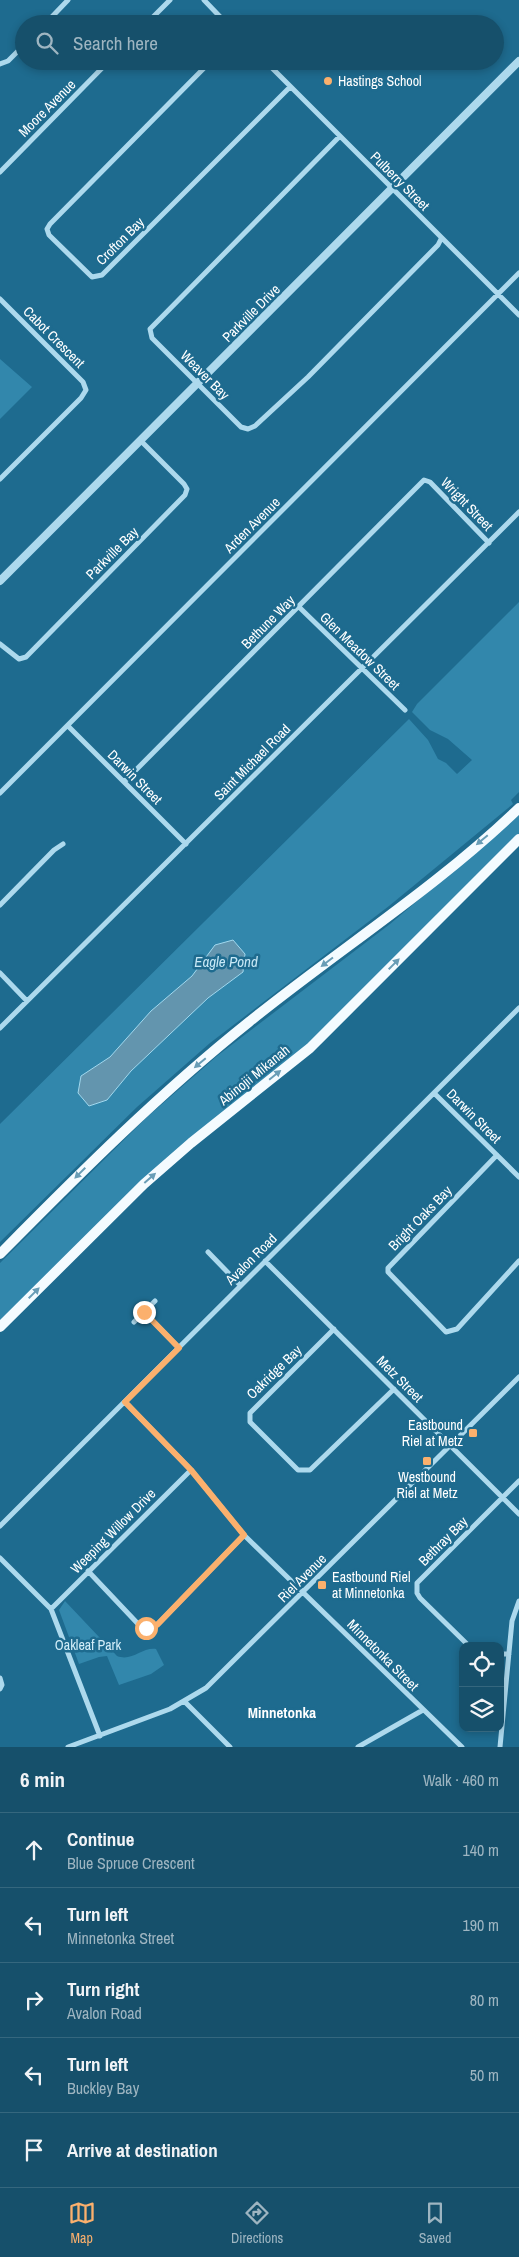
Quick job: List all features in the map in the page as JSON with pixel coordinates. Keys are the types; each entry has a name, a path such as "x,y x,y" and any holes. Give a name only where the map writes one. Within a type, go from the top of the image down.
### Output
{"main road":[{"path":"0,1254 165,1092 250,1021 434,880 519,808"},
{"name":"Abinojii Mikanah","path":"0,1327 144,1184 191,1143 310,1048 519,839"}],"street":[{"path":"54,15 68,0"},
{"path":"155,15 170,0"},
{"path":"204,0 218,15"},
{"path":"0,64 8,61 15,54"},
{"name":"Parkville Drive","path":"0,581 519,61"},
{"name":"Moore Avenue","path":"0,172 100,70"},
{"name":"Crofton Bay","path":"202,70 47,229 49,235 92,277 102,275 290,87"},
{"name":"Pulberry Street","path":"274,70 519,315"},
{"name":"Weaver Bay","path":"340,136 150,329 152,338 240,427 248,429 255,426 308,377 442,239"},
{"name":"Arden Avenue","path":"0,793 519,273"},
{"name":"Cabot Crescent","path":"0,299 83,382 86,390 81,398 0,479"},
{"name":"Parkville Bay","path":"0,644 19,659 26,657 185,495 187,489 184,484 140,440"},
{"name":"Bethune Way","path":"124,782 424,480 428,481"},
{"name":"Wright Street","path":"428,481 489,543"},
{"name":"Saint Michael Road","path":"0,1028 519,512"},
{"name":"Glen Meadow Street","path":"299,607 405,710"},
{"name":"Darwin Street","path":"68,726 186,844"},
{"path":"0,905 54,850 63,844"},
{"path":"0,973 28,1001"},
{"name":"Avalon Road","path":"0,1526 519,1008"},
{"name":"Darwin Street","path":"434,1093 519,1177"},
{"name":"Bright Oaks Bay","path":"497,1155 388,1268 388,1272 446,1332 451,1332 457,1328 519,1261"},
{"path":"208,1252 240,1285"},
{"name":"Metz Street","path":"265,1261 519,1514"},
{"path":"134,1322 155,1301"},
{"path":"144,1312 179,1348"},
{"name":"Oakridge Bay","path":"334,1329 250,1414 250,1422 285,1458 298,1470 310,1470 394,1389"},
{"name":"Riel Avenue","path":"68,1747 185,1702 221,1674 519,1377"},
{"name":"Minnetonka Street","path":"125,1402 191,1470 244,1535 462,1747"},
{"name":"Weeping Willow Drive","path":"52,1609 191,1470"},
{"path":"503,1497 519,1481"},
{"name":"Bethray Bay","path":"465,1642 420,1598 416,1587 417,1583 503,1497"},
{"path":"88,1571 140,1626 151,1629 244,1535"},
{"path":"0,1558 52,1609 100,1736"},
{"path":"500,1747 512,1621 519,1601"},
{"path":"504,1654 509,1654"},
{"path":"0,1678 2,1685 0,1689"},
{"path":"185,1702 230,1747"},
{"path":"358,1747 422,1710"}],"green space":[{"path":"0,359 32,387 0,419"},
{"path":"519,602 519,792 511,800 513,804 389,906 210,1043 137,1107 0,1242 0,1124 409,719 428,740 438,759 446,763 457,774 472,760 448,739 430,730 412,712 417,704"},
{"path":"519,815 519,834 308,1045 241,1101 0,1322 0,1263 146,1118 217,1056 390,924"},
{"name":"Oakleaf Park","path":"65,1601 117,1656 127,1657 146,1650 156,1649 164,1665 151,1674 119,1685 107,1656 79,1664 59,1610"}],"water":[{"name":"Eagle Pond","path":"233,940 245,954 243,972 208,998 131,1071 107,1100 89,1106 78,1093 81,1076 110,1057 151,1011 192,976 215,945"}],"place":[{"name":"Hastings School","path":"328,81"},
{"name":"Eastbound Riel at Metz","path":"473,1433"},
{"name":"Westbound Riel at Metz","path":"427,1461"},
{"name":"Eastbound Riel at Minnetonka","path":"322,1585"}],"district":[{"name":"Minnetonka","path":"282,1712"}],"route":[{"path":"144,1312 179,1348 125,1402 191,1470 244,1535 158,1624 151,1629 146,1628"}]}
